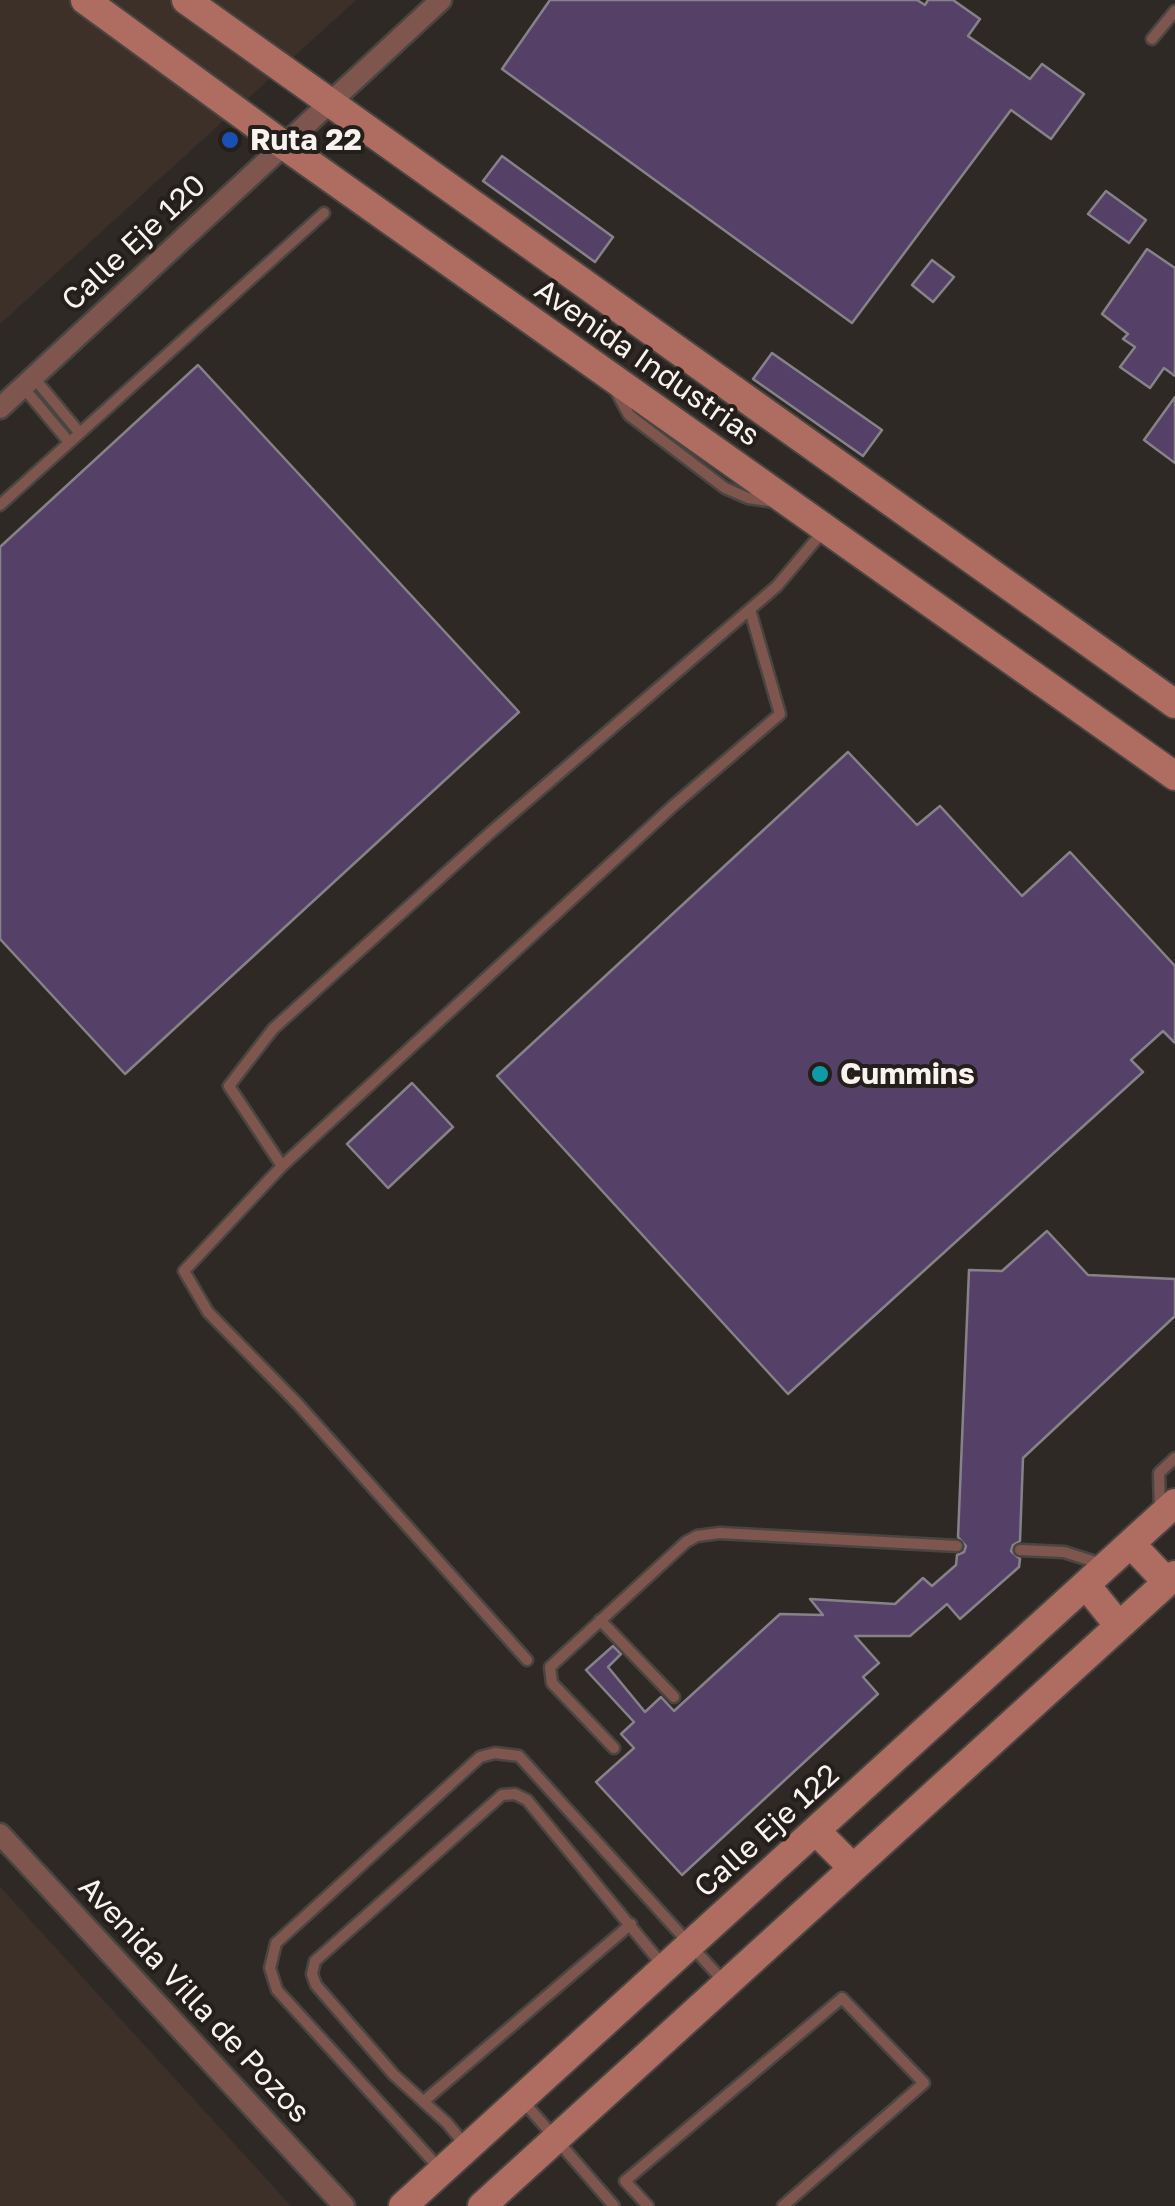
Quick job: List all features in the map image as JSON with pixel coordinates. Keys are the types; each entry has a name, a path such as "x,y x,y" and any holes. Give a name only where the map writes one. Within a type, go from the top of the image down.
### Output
{"main road":[{"name":"Avenida Industrias","path":"84,0 1175,776"},
{"name":"Avenida Industrias","path":"186,0 1175,704"},
{"name":"Calle Eje 122","path":"403,2206 1168,1510"},
{"path":"482,2206 1171,1578 1131,1544"},
{"path":"1086,1585 1119,1626"},
{"path":"816,1830 854,1868"}],"street":[{"name":"Calle Eje 120","path":"0,408 441,0"},
{"name":"Avenida Villa de Pozos","path":"0,1834 344,2206"}],"lane":[{"path":"1152,39 1175,11"},
{"path":"0,505 324,213"},
{"path":"28,382 79,432"},
{"path":"28,382 69,442"},
{"path":"282,1166 229,1086 273,1028 490,832 516,814 778,586 825,529"},
{"path":"527,1660 297,1403 208,1312 184,1271 282,1166 674,805 780,714 750,610"},
{"path":"1168,1510 1159,1472 1175,1458"},
{"path":"614,1748 549,1676 550,1668 686,1542 708,1533 957,1546"},
{"path":"1020,1550 1064,1552 1107,1566"},
{"path":"600,1620 674,1697"},
{"path":"442,2171 277,1990 270,1968 276,1943 480,1757 495,1753 519,1756 726,1984"},
{"path":"468,2148 394,2075 316,1986 312,1974 315,1961 502,1795 515,1794 527,1800 665,1968"},
{"path":"424,2101 631,1924"},
{"path":"648,2206 624,2181 842,1998 924,2084 782,2206"},
{"path":"521,2099 614,2206"}],"shaded area":[{"path":"0,0 356,0 0,324"},
{"path":"0,1887 291,2206 0,2206"}],"building":[{"path":"550,0 917,0 925,5 928,0 953,0 980,19 968,36 1030,79 1042,64 1084,94 1051,139 1011,110 852,323 502,69"},
{"path":"502,156 613,237 595,262 483,181"},
{"path":"1106,191 1146,220 1129,243 1088,214"},
{"path":"1147,249 1175,268 1175,376 1164,368 1150,388 1120,367 1135,347 1123,339 1128,334 1102,314"},
{"path":"932,260 954,277 933,302 912,285"},
{"path":"772,353 882,430 863,456 753,379"},
{"path":"198,365 519,712 125,1074 0,939 0,547"},
{"path":"1175,397 1175,463 1144,440"},
{"name":"Cummins","path":"848,752 917,825 940,806 1022,896 1070,852 1175,966 1175,1043 1163,1031 1131,1060 1143,1072 788,1394 497,1076"},
{"path":"412,1083 453,1127 388,1188 347,1144"},
{"path":"1047,1231 1088,1275 1175,1279 1175,1316 1023,1458 1020,1541 1011,1551 1020,1559 1019,1567 960,1619 947,1604 910,1636 855,1636 879,1663 863,1677 878,1694 682,1875 596,1782 634,1748 621,1734 634,1722 586,1670 613,1646 621,1654 608,1667 645,1712 661,1697 674,1711 780,1614 823,1615 810,1599 895,1604 923,1578 932,1586 956,1565 957,1555 966,1546 958,1537 969,1270 1002,1271"}],"place":[{"name":"Ruta 22","path":"230,140"},
{"name":"Cummins","path":"820,1074"}]}
